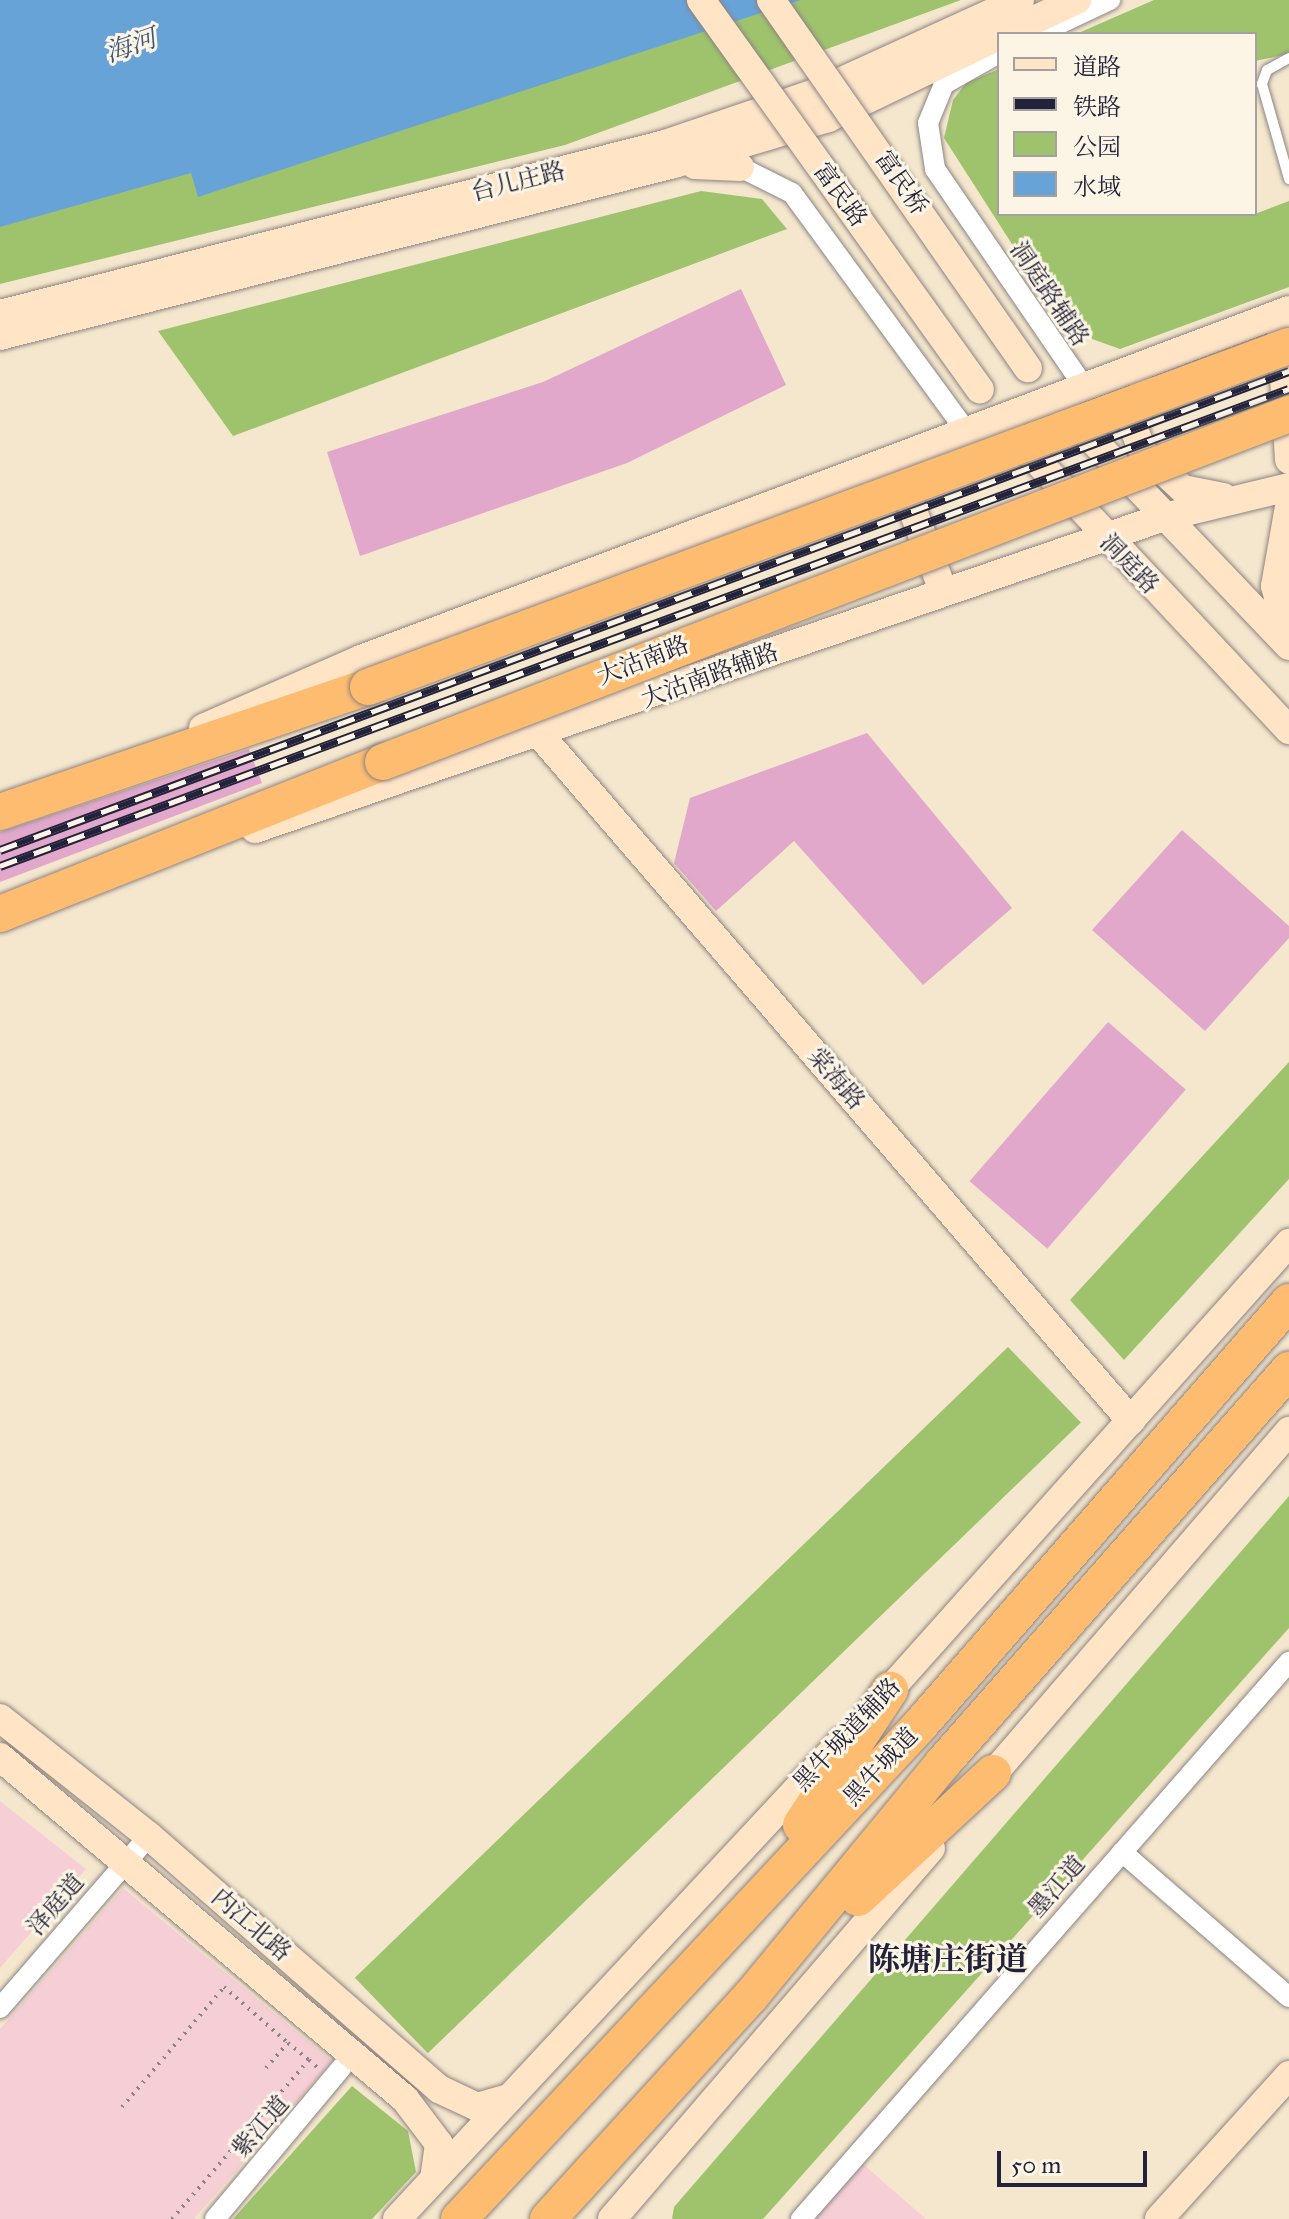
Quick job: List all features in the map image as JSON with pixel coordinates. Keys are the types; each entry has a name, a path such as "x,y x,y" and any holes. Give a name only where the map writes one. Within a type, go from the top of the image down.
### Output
{"highway":[{"path":"0,812 92,776 368,687 1286,323"},
{"name":"大沽南路","path":"0,914 132,868 383,762 1289,414"},
{"name":"黑牛城道","path":"459,2219 921,1724 1289,1302"},
{"name":"黑牛城道","path":"548,2219 751,1996 943,1763 1289,1370"},
{"path":"693,1966 813,1810 890,1690"},
{"path":"751,1996 993,1773"}],"street":[{"name":"富民路","path":"701,0 980,389"},
{"name":"富民桥","path":"771,0 1028,368 1052,397"},
{"name":"台儿庄路","path":"0,314 665,144 818,92 1020,0"},
{"name":"台儿庄路","path":"1008,32 1077,0"},
{"path":"1042,32 1110,0"},
{"name":"台儿庄路","path":"0,336 674,164 828,118 997,37"},
{"name":"洞庭路辅路","path":"997,54 944,84 933,104 935,169 1082,384"},
{"path":"674,164 740,167 792,193 965,429"},
{"path":"92,776 361,659 893,459 996,416 1175,351 1286,323 1289,460"},
{"path":"1175,351 1146,386 1134,429 1169,481 1228,498"},
{"name":"洞庭路","path":"980,389 996,416 1103,539 1289,730"},
{"path":"1052,397 1164,517 1289,643"},
{"path":"893,459 943,591"},
{"name":"大沽南路辅路","path":"132,868 541,736 943,591 1164,517 1228,498 1289,487"},
{"path":"1289,507 1275,586 1289,643"},
{"name":"棠海路","path":"541,736 1131,1421"},
{"name":"黑牛城道辅路","path":"397,2219 890,1690 1289,1243"},
{"path":"612,2219 630,2208 993,1773 1289,1431"},
{"name":"墨江道","path":"801,2219 1289,1662"},
{"name":"内江北路","path":"0,1718 149,1836 439,2089 477,2107 509,2098"},
{"name":"内江北路","path":"0,1757 129,1861 405,2099 439,2144 434,2178"},
{"name":"泽庭道","path":"0,2008 149,1836"},
{"path":"1122,1852 1289,1997"},
{"name":"紫江道","path":"215,2219 339,2074"},
{"path":"1159,2219 1289,2075"}],"lane":[{"path":"1289,58 1267,70 1262,84 1289,179"}],"path":[{"path":"122,2107 224,1987 309,2060 339,2074"},
{"path":"266,2068 288,2043"},
{"path":"172,2219 309,2060"}],"shaded area":[{"path":"0,1801 86,1869 0,1968"},
{"path":"123,1888 332,2061 194,2219 0,2219 0,2029"},
{"path":"863,2164 926,2219 814,2219"}],"green space":[{"path":"0,0 961,0 565,145 0,284"},
{"path":"1154,0 1289,0 1289,54 1257,61 1257,32 1081,32"},
{"path":"997,70 997,216 1257,216 1257,213 1289,201 1289,287 1120,349 1067,330 944,138 953,100 966,83"},
{"path":"701,191 762,199 787,229 233,436 158,331"},
{"path":"1289,1062 1289,1179 1124,1360 1070,1300"},
{"path":"1008,1347 1081,1423 428,2053 355,1978"},
{"path":"1289,1496 1289,1628 763,2219 672,2219 674,2207"},
{"path":"352,2086 408,2131 416,2172 372,2219 233,2219"}],"water":[{"name":"海河","path":"0,0 801,0 198,197 191,173 0,227"}],"building":[{"path":"741,289 786,385 627,463 360,556 327,452 543,382"},
{"path":"867,733 1012,908 923,985 794,841 716,911 674,863 690,798"},
{"path":"249,749 262,783 0,882 0,832"},
{"path":"1182,830 1289,926 1289,938 1205,1031 1092,930"},
{"path":"1108,1022 1186,1090 1047,1249 970,1181"}],"railway":[{"path":"0,850 1289,371"},
{"path":"0,866 1289,389"}],"district":[{"name":"陈塘庄街道","path":"948,1960"}]}
